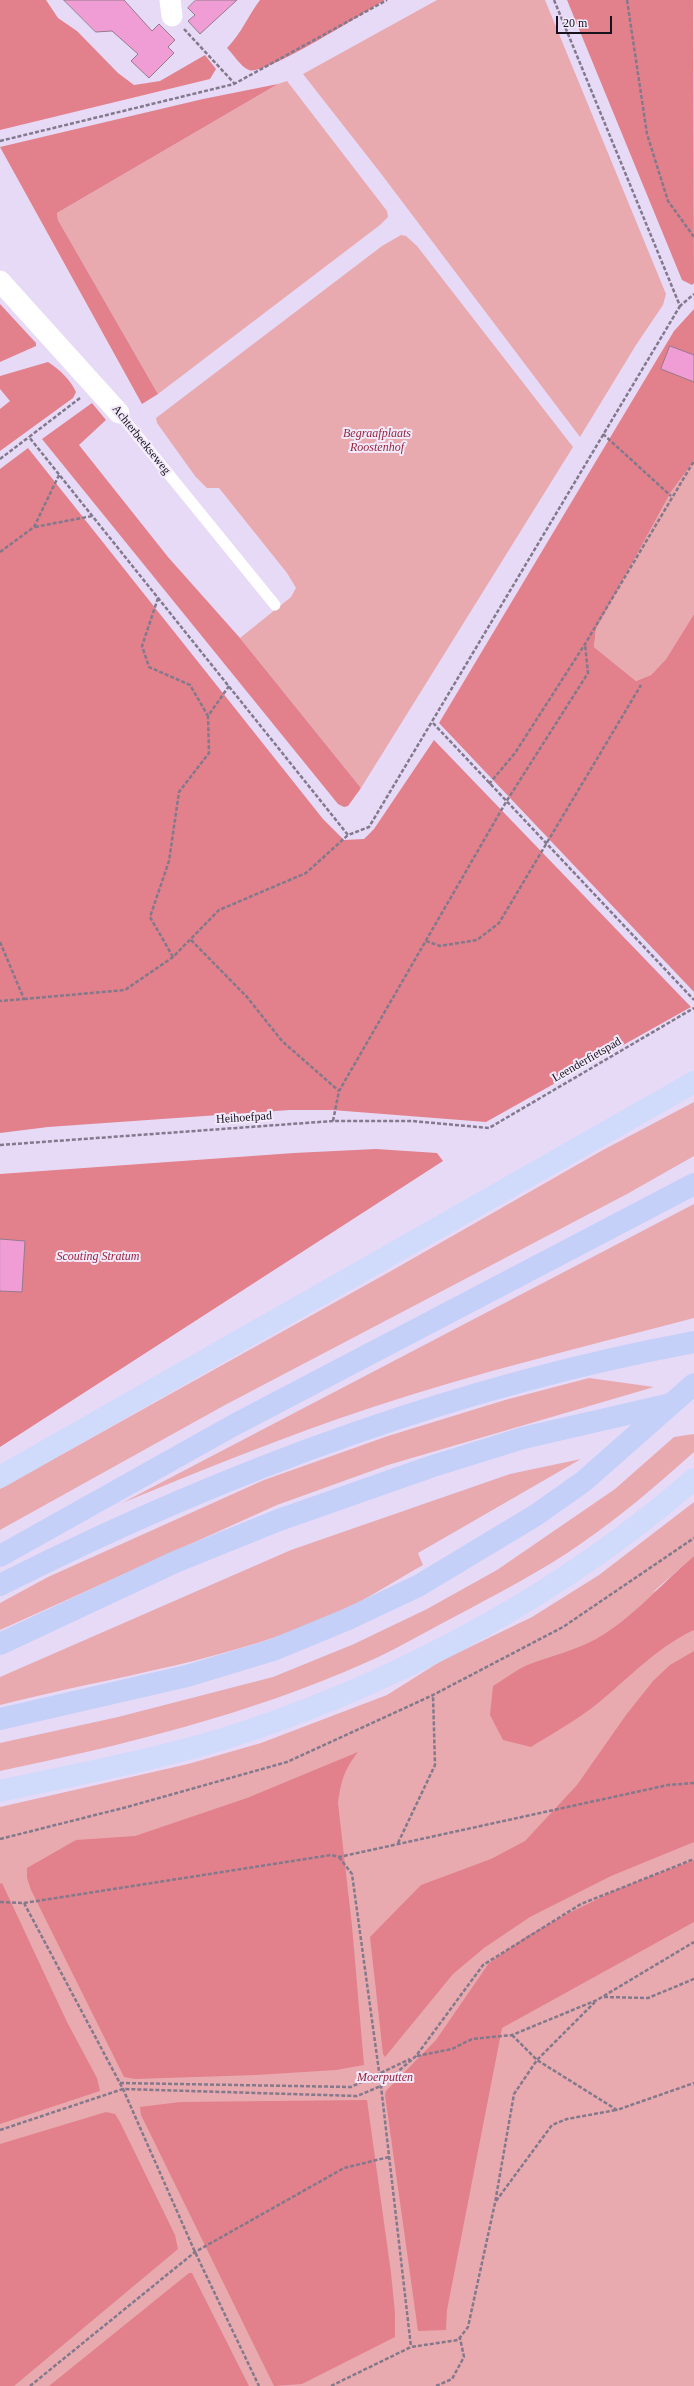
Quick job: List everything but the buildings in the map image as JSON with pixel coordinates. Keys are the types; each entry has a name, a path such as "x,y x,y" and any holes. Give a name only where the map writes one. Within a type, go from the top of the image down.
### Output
{"highway":[{"path":"0,1477 694,1082"},
{"path":"0,1556 234,1426 694,1184"},
{"path":"0,1585 150,1514 261,1467 326,1443 503,1387 691,1343"},
{"path":"0,1719 187,1676 273,1650 348,1619 418,1586 536,1516 584,1481 694,1384"},
{"path":"0,1644 175,1562 279,1520 430,1467 523,1438 694,1399"},
{"path":"0,1791 122,1767 248,1731 395,1671 479,1628 591,1559 635,1528 694,1479"}],"street":[{"name":"Achterbeekseweg","path":"0,281 119,413"}],"lane":[{"name":"Achterbeekseweg","path":"119,413 275,605"}],"path":[{"path":"0,141 234,84 387,0"},
{"path":"554,0 680,306"},
{"path":"627,0 647,134 668,201 694,237"},
{"path":"171,8 234,84"},
{"path":"0,1001 125,990 173,957 219,910 306,873 348,835 369,827 433,723 680,306 694,294"},
{"path":"0,459 96,387"},
{"path":"603,434 671,496"},
{"path":"29,437 348,835"},
{"path":"489,784 515,753 585,644 671,496 694,461"},
{"path":"34,527 59,475"},
{"path":"0,552 34,527 92,516"},
{"path":"158,598 142,646 149,667 190,685 208,716 209,753 179,792 169,861 150,918 173,957"},
{"path":"334,1121 339,1091 506,802 588,673 585,644"},
{"path":"208,716 229,686"},
{"path":"426,941 440,946 477,940 499,923 641,686"},
{"path":"433,723 546,845 694,1000"},
{"path":"191,940 247,997 282,1041 339,1091"},
{"path":"0,942 24,999"},
{"name":"Leenderfietspad","path":"489,1128 694,1008"},
{"name":"Heihoefpad","path":"0,1145 334,1121 412,1121 489,1128"},
{"path":"0,1839 128,1807 287,1762 433,1695 564,1627 694,1538"},
{"path":"398,1844 435,1765 433,1695"},
{"path":"0,1902 24,1903 331,1855 339,1857 668,1785 694,1783"},
{"path":"339,1857 352,1874 381,2086 411,2347"},
{"path":"0,2130 123,2089 357,2096 381,2086 416,2056 483,1965 581,1904 694,1859"},
{"path":"24,1903 123,2089 195,2252 259,2386"},
{"path":"120,2083 352,2087 416,2056 452,2050 472,2039 512,2035 597,2000 694,1942"},
{"path":"603,1997 648,1998 694,1979"},
{"path":"331,2386 411,2347 458,2340 468,2327 495,2203 514,2094 537,2060 597,2000"},
{"path":"512,2035 537,2060 617,2110"},
{"path":"495,2203 552,2125 567,2119 617,2110 694,2083"},
{"path":"30,2386 195,2252 344,2168 389,2157"},
{"path":"436,2386 452,2379 464,2357 460,2337"}],"green space":[{"path":"0,0 46,0 58,18 77,31 118,73 134,85 160,81 205,55 216,69 210,79 0,130"},
{"path":"260,0 385,0 316,42 274,64 249,70 240,63 227,48"},
{"path":"437,0 545,0 666,294 663,305 636,345 580,437 379,171 303,74"},
{"path":"567,0 693,0 694,283 692,285 682,280"},
{"path":"287,81 387,211 388,217 380,225 158,394 58,220 57,213 278,84"},
{"path":"278,84 57,213 58,220 158,394 142,404 0,147 203,99"},
{"name":"Begraafplaats Roostenhof","path":"401,235 406,236 417,246 573,447 361,788 240,638 291,597 296,588 287,573 219,488 207,488 195,476 157,423 156,418 382,246"},
{"path":"0,304 36,343 36,346 0,362"},
{"path":"694,309 694,461 671,492 596,629 594,647 636,681 651,675 666,659 694,614 694,992 439,723 674,331"},
{"path":"48,362 61,372 71,383 76,392 73,398 0,451 0,409 10,401 0,389 0,376"},
{"path":"92,403 106,420 79,445 168,557 240,638 361,788 348,806 344,807 338,804 42,439"},
{"path":"28,448 323,819 344,840 364,839 374,829 434,740 691,1007 486,1122 332,1110 290,1110 48,1127 0,1133 0,469"},
{"path":"694,461 694,614 666,659 651,675 636,681 594,647 596,629 671,492"},
{"path":"694,1102 694,1156 627,1194 225,1405 0,1530 0,1489 391,1271 603,1150"},
{"name":"Scouting Stratum","path":"376,1149 437,1153 443,1161 0,1447 0,1174 294,1153"},
{"path":"694,1204 694,1318 573,1349 413,1394 278,1441 122,1503"},
{"path":"589,1378 654,1387 388,1465 277,1505 0,1630 0,1603 48,1577 264,1480 388,1436 505,1400"},
{"path":"694,1434 694,1452 638,1500 594,1534 564,1555 518,1582 376,1658 321,1682 185,1727 0,1771 0,1743 118,1717 273,1677 354,1644 427,1609 497,1570 615,1489 674,1437"},
{"path":"581,1459 418,1553 423,1565 372,1595 341,1611 258,1643 216,1655 0,1705 0,1677 291,1550 510,1474"},
{"name":"Moerputten","path":"694,1502 694,1556 652,1593 694,1567 694,2386 0,2386 0,1807 188,1764 261,1743 387,1695 441,1661 532,1617 599,1575"},
{"path":"694,1556 694,1630 655,1654 589,1710 531,1747 503,1740 490,1715 493,1686 525,1666 580,1646 609,1631 634,1611"},
{"path":"694,1651 694,1842 611,1876 530,1917 484,1948 453,1974 385,2057 383,2054 370,1937 421,1885 491,1859 525,1841 577,1785 626,1715 653,1681 670,1665"},
{"path":"358,1752 349,1764 344,1776 340,1788 338,1803 352,1926 364,2065 336,2070 256,2075 135,2079 124,2077 31,1890 27,1878 27,1868 76,1840 135,1836 247,1798"},
{"path":"694,1860 694,1922 502,2028 447,2310 446,2330 418,2331 385,2095 386,2091 436,2040 489,1963 527,1936 569,1913 616,1890"},
{"path":"2,1883 67,2022 97,2078 100,2091 0,2124 0,1884"},
{"path":"367,2100 391,2273 395,2313 395,2337 302,2384 274,2386 141,2115 140,2107 180,2102"},
{"path":"106,2112 115,2114 120,2122 175,2235 178,2249 14,2386 0,2386 0,2144"},
{"path":"189,2273 192,2273 249,2386 49,2386"}]}
